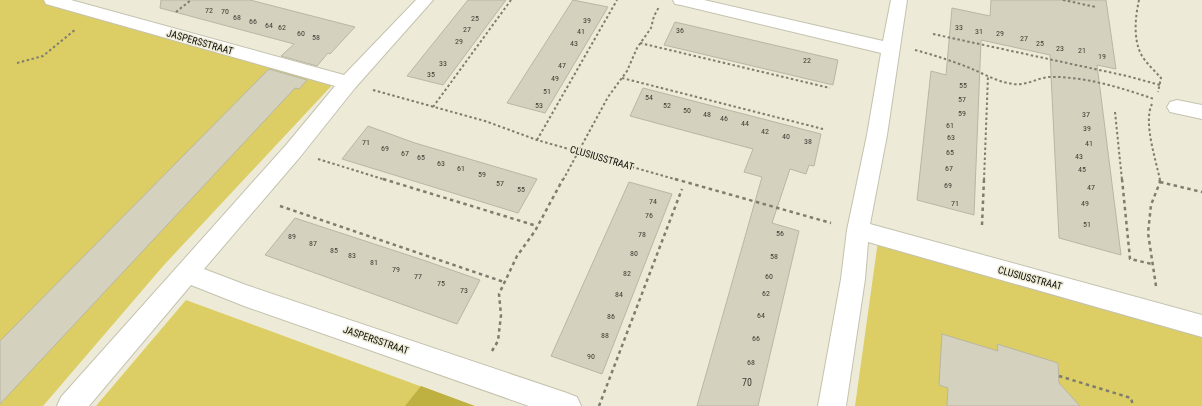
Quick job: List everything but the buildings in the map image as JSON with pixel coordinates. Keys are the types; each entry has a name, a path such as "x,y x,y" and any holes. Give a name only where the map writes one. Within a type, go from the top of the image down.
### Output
{"street":[{"name":"JASPERSSTRAAT","path":"52,0 348,83"},
{"path":"71,406 293,151 348,83 425,0"},
{"path":"681,0 891,47"},
{"path":"832,406 853,280 858,230 877,135 899,0"},
{"path":"1177,107 1202,112"},
{"name":"CLUSIUSSTRAAT","path":"858,230 1202,326"},
{"name":"JASPERSSTRAAT","path":"186,273 244,295 567,406"}],"path":[{"path":"433,107 511,0"},
{"path":"536,140 617,0"},
{"path":"1063,0 1096,7"},
{"path":"1139,0 1135,21 1142,56 1161,78 1160,85 1150,108 1149,128 1160,182 1151,205 1148,233 1152,264 1162,314"},
{"path":"477,375 498,341 501,315 499,294 517,256 538,226 608,97 627,71 640,43 651,28 654,16 660,5"},
{"path":"17,63 43,56 96,12"},
{"path":"934,34 1127,76 1160,85"},
{"path":"640,43 830,88"},
{"path":"891,47 941,57 988,76 1015,84 1031,82 1050,76 1130,90 1154,100"},
{"path":"982,225 988,76"},
{"path":"622,78 823,129"},
{"name":"CLUSIUSSTRAAT","path":"348,83 485,121 536,140 858,230"},
{"path":"1115,112 1130,259 1152,264"},
{"path":"293,151 538,226"},
{"path":"1160,182 1202,192"},
{"path":"599,406 682,189"},
{"path":"253,197 505,282"},
{"path":"1059,376 1131,398 1133,406"}],"shaded area":[{"path":"0,0 43,0 336,81 164,265 43,406 0,406"},
{"path":"878,241 1202,322 1202,406 855,406"},
{"path":"186,300 474,406 96,406"},
{"path":"421,386 475,406 405,406"}]}
